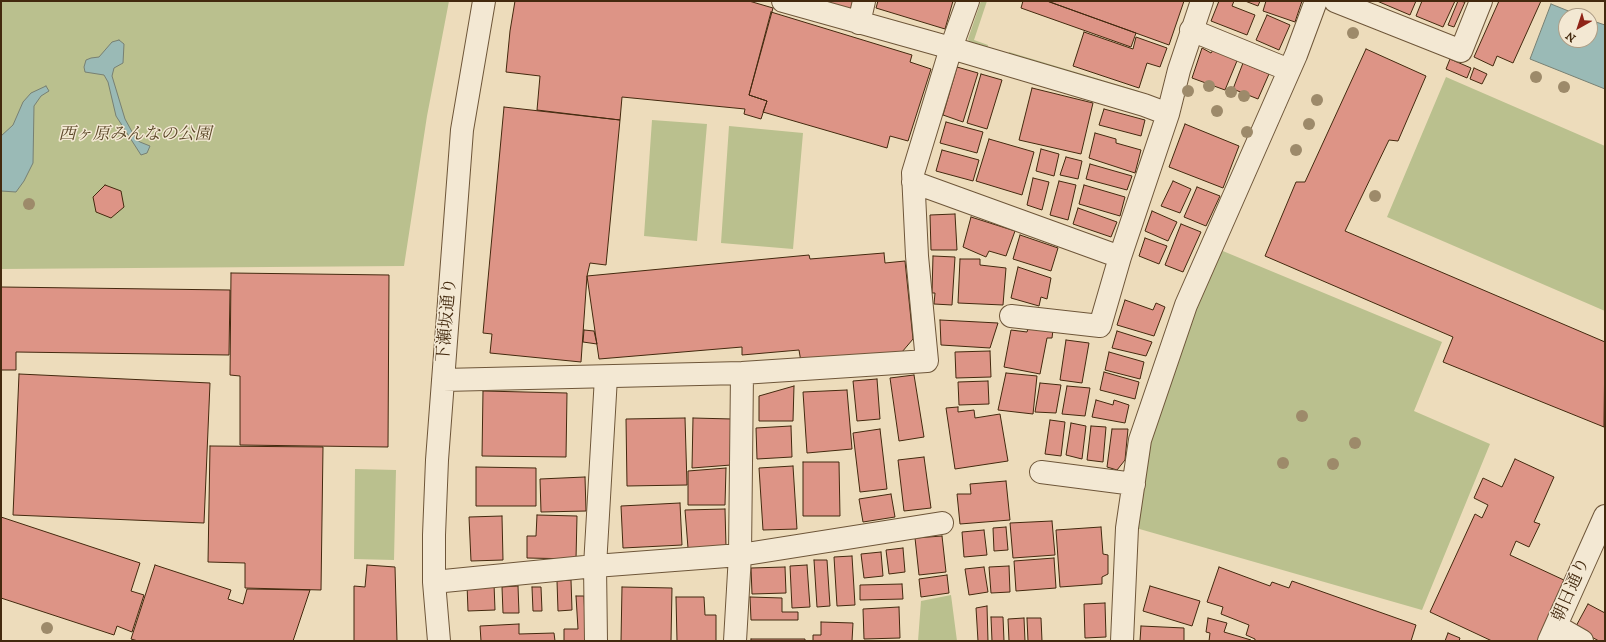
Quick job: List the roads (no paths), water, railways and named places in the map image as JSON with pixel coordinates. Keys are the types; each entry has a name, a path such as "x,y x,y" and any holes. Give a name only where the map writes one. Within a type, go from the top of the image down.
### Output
{"street":[{"name":"下瀬坂通り","path":"438,641 434,582 437,460 462,130 484,1"},
{"path":"782,1 951,48 1144,105 1168,114"},
{"path":"859,23 864,1"},
{"path":"443,380 742,373 927,361 917,256 914,173 951,48 968,1"},
{"path":"1011,316 1100,326 1120,257 1168,114 1191,30 1202,1"},
{"path":"1122,641 1127,528 1140,440 1186,305 1289,70 1316,1"},
{"path":"1335,1 1461,51 1481,1"},
{"path":"1191,30 1289,70"},
{"path":"914,182 1120,257"},
{"path":"735,641 740,555 742,373"},
{"path":"596,641 595,566 606,377"},
{"path":"1041,472 1134,484"},
{"name":"朝日通り","path":"1553,633 1600,542 1605,516"},
{"path":"434,582 595,566 740,555 942,523"},
{"path":"1553,633 1582,641"}],"water":[{"path":"1551,4 1561,8 1558,8 1558,48 1598,48 1598,23 1605,25 1605,89 1530,59"},
{"path":"119,40 124,44 123,63 114,68 112,76 125,119 136,139 150,146 147,153 141,155 116,116 108,82 104,75 85,72 84,67 86,60 99,57 112,42"},
{"path":"46,86 49,91 41,96 34,106 33,163 24,181 16,192 1,191 1,136 13,125 23,102 31,93"}],"park label":[{"name":"西ヶ原みんなの公園","path":"135,135"}]}
